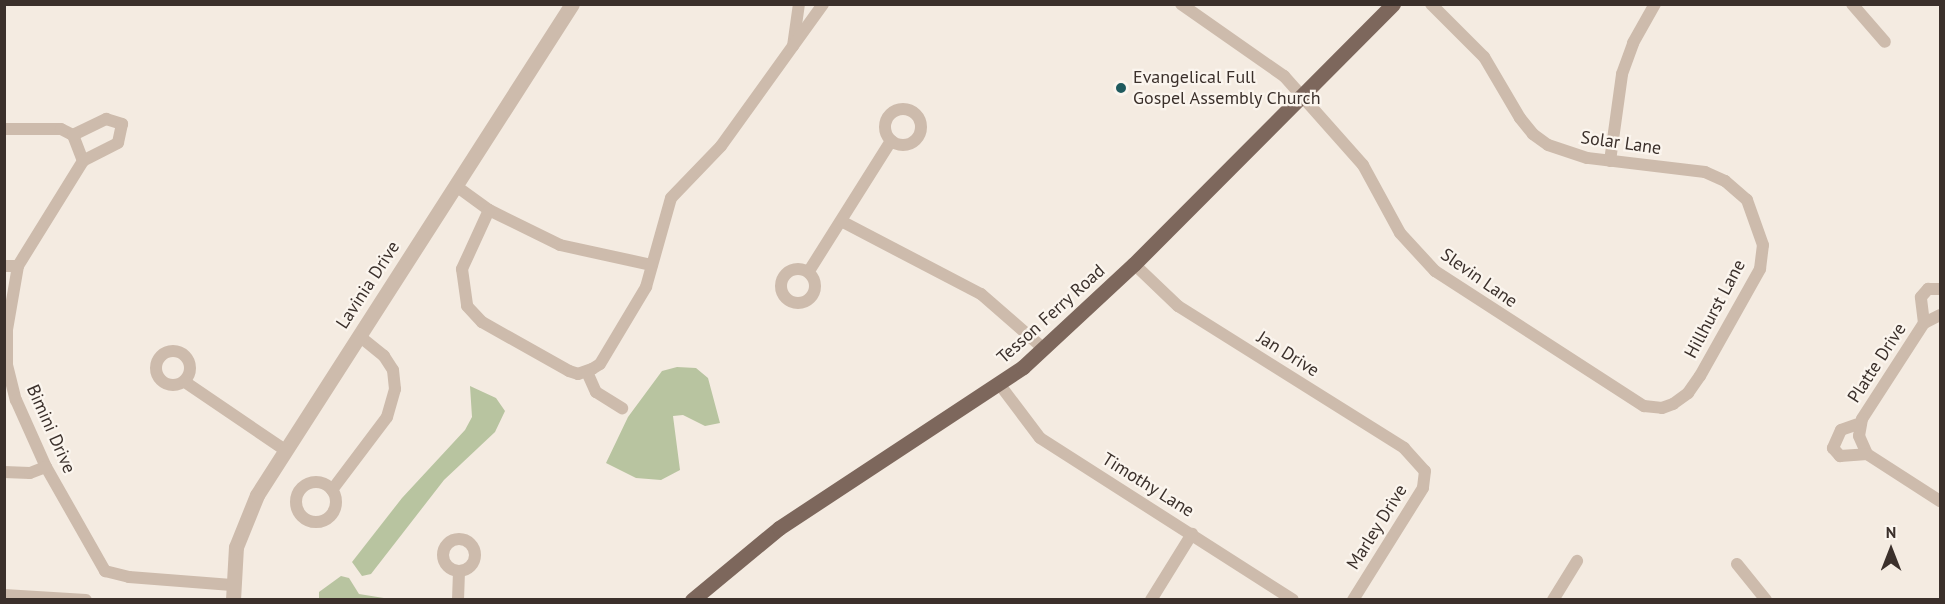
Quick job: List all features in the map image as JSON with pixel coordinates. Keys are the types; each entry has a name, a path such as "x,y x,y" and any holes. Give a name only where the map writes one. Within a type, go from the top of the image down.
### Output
{"main road":[{"name":"Tesson Ferry Road","path":"692,600 787,522 1000,385 1044,349 1134,264 1392,4"}],"street":[{"name":"Lavinia Drive","path":"233,592 236,547 248,512 285,450 572,4"},
{"path":"792,50 799,4"},
{"path":"489,210 462,269 467,306 482,322 569,371 587,372 600,364 646,287 671,198 721,146 823,4"},
{"name":"Slevin Lane","path":"1181,4 1284,76 1363,165 1401,233 1435,271 1644,406 1662,408"},
{"name":"Solar Lane","path":"1431,4 1484,57 1533,134 1568,153 1716,176 1740,192 1753,210"},
{"path":"1610,161 1622,74 1633,43 1655,4"},
{"path":"1852,4 1885,42"},
{"path":"4,129 61,129 75,141 83,161 118,143 122,124 106,119 75,141"},
{"path":"808,271 843,222 891,141"},
{"name":"Bimini Drive","path":"83,161 11,266 7,365 16,399 46,466 105,571 129,577 233,592"},
{"path":"456,186 489,210 560,245 652,265"},
{"name":"Hillhurst Lane","path":"1662,408 1688,393 1755,280 1763,245 1753,210"},
{"path":"843,222 981,294 1044,349"},
{"name":"Jan Drive","path":"1134,264 1178,306 1404,448 1425,471"},
{"name":"Platte Drive","path":"1924,323 1921,297 1928,289 1941,289"},
{"name":"Platte Drive","path":"1861,423 1841,430 1833,448 1840,456 1867,454 1859,436 1861,423 1924,323 1940,315"},
{"path":"332,490 387,417 395,389 393,370 384,356 359,336"},
{"path":"587,372 596,392 622,408"},
{"path":"185,382 285,450"},
{"name":"Timothy Lane","path":"1000,385 1040,438 1293,600"},
{"path":"1867,454 1941,501"},
{"path":"4,472 30,473 46,466"},
{"name":"Marley Drive","path":"1353,600 1423,488 1425,471"},
{"path":"1151,600 1192,534"},
{"path":"1553,600 1577,561"},
{"path":"1737,564 1766,600"},
{"path":"458,600 459,571"},
{"path":"4,595 86,600"}],"green space":[{"path":"677,367 696,368 708,378 720,423 705,426 683,415 673,416 680,470 661,480 636,478 606,463 628,417 662,371"},
{"path":"470,386 496,398 505,411 495,432 444,480 371,574 362,576 352,562 402,498 465,430 472,417"},
{"path":"341,576 349,578 359,594 390,599 319,599 319,592"}],"place":[{"name":"Evangelical Full Gospel Assembly Church","path":"1121,88"}]}
